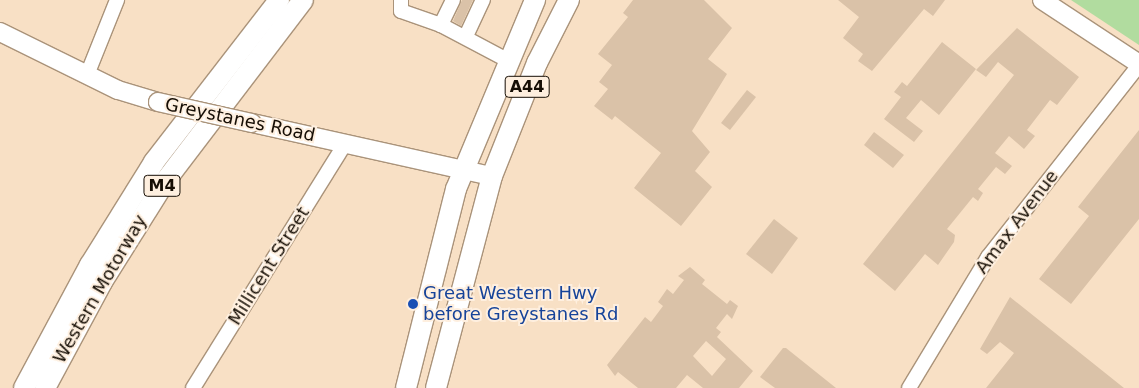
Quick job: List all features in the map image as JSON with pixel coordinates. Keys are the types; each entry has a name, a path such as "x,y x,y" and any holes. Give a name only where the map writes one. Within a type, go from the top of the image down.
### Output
{"highway":[{"name":"Western Motorway","path":"24,388 90,265 154,162 279,0"},
{"name":"Western Motorway","path":"45,388 83,314 152,201 223,100 303,0"},
{"name":"A44","path":"406,388 463,170 507,60 535,0"},
{"name":"A44","path":"436,388 492,176 537,64 569,0"}],"main road":[{"path":"1042,0 1139,64"},
{"name":"Greystanes Road","path":"0,32 87,75 158,102 492,176"}],"street":[{"path":"87,75 117,0"},
{"path":"401,0 401,11 441,24 507,60"},
{"path":"441,24 453,0"},
{"path":"466,36 483,0"},
{"name":"Amax Avenue","path":"909,388 988,257 1139,64"},
{"name":"Millicent Street","path":"196,387 345,144"}],"green space":[{"path":"1071,0 1139,0 1139,45"}],"building":[{"path":"462,0 473,0 461,26 453,21"},
{"path":"633,0 704,0 732,28 708,59 727,74 692,131 710,152 695,171 712,187 681,226 634,188 661,153 615,116 612,120 594,106 608,89 599,82 612,65 598,54 628,17 623,13"},
{"path":"838,0 945,0 933,16 924,9 872,71 858,61 863,54 843,38 859,17"},
{"path":"1017,28 1079,77 1057,105 1050,100 1027,130 1035,136 1024,149 1009,136 995,153 1012,166 1005,174 996,167 978,189 983,193 978,201 973,197 947,229 955,235 954,242 938,265 925,254 895,291 863,264 1014,75 998,62 986,77 976,70"},
{"path":"942,42 976,69 939,115 921,100 906,118 923,131 914,142 884,119 901,97 894,92 902,82 907,86"},
{"path":"747,90 756,97 730,130 721,123"},
{"path":"1139,130 1139,219 1071,304 1039,279 1089,216 1078,207"},
{"path":"874,132 904,155 893,168 864,145"},
{"path":"774,219 798,238 772,274 746,254"},
{"path":"690,267 705,280 702,284 727,304 730,300 738,306 732,319 727,314 716,328 721,332 717,337 753,371 739,388 703,388 687,375 676,388 638,388 618,372 615,376 607,365 645,317 651,322 663,306 658,302 667,289 673,294 684,280 678,276","holes":["706,341 726,359 712,376 693,356"]},
{"path":"1010,297 1124,388 986,388 1014,353 1000,342 987,354 980,349"},
{"path":"783,348 786,348 836,388 775,388 760,377"}],"place":[{"name":"Great Western Hwy before Greystanes Rd","path":"413,304"}]}
